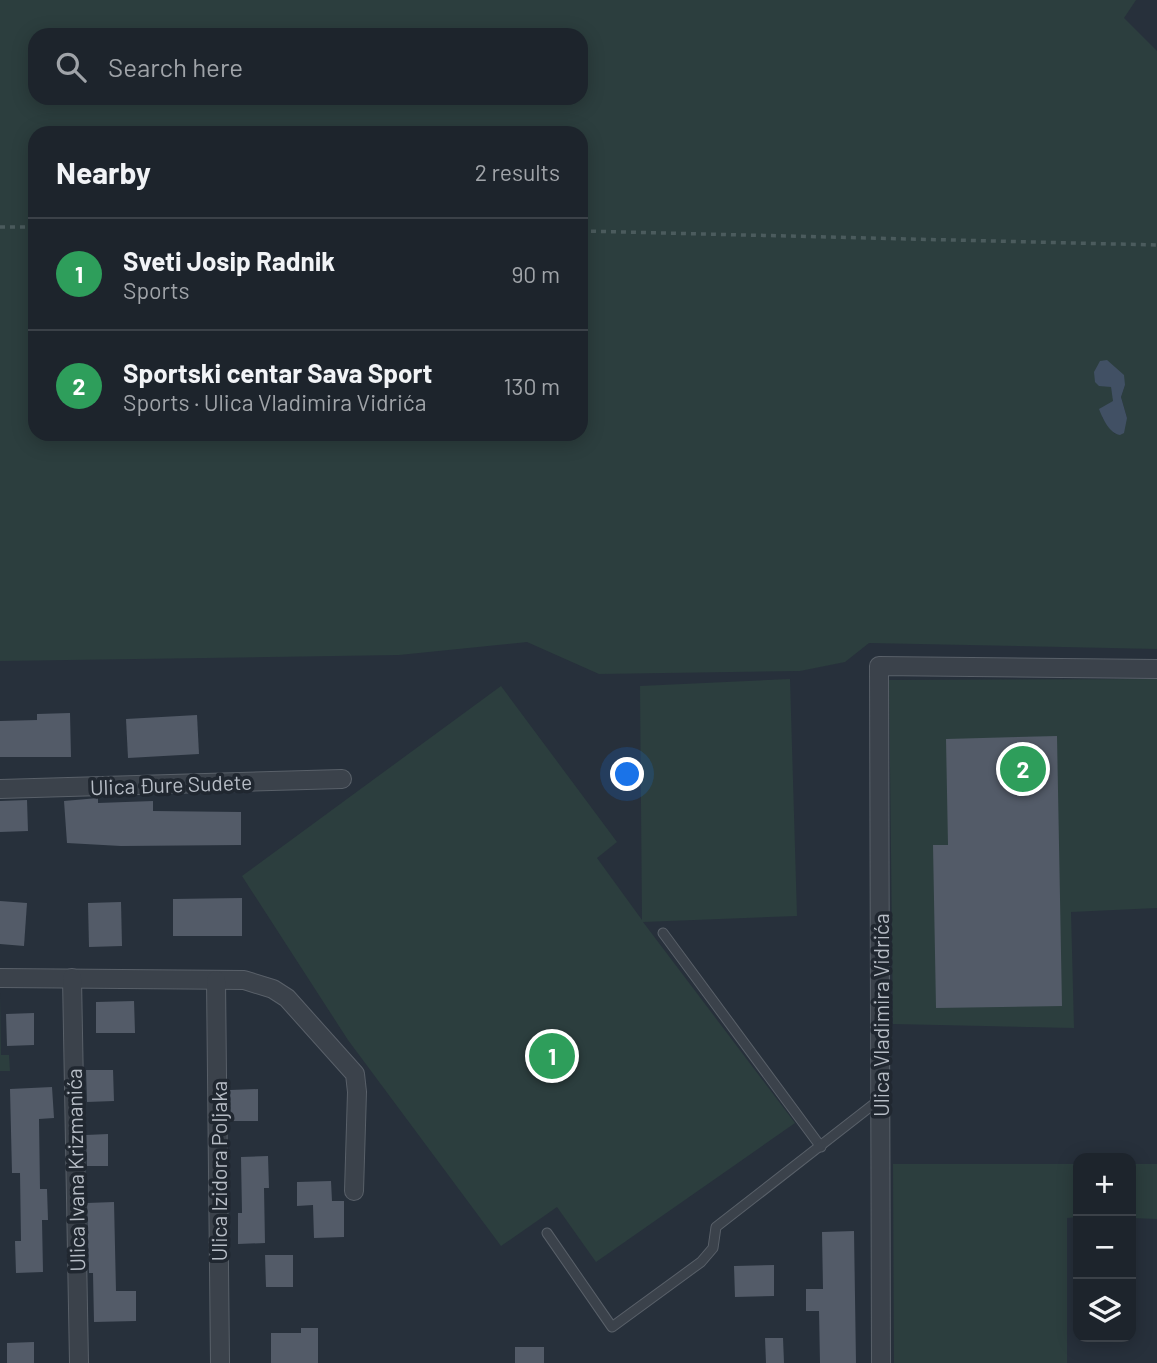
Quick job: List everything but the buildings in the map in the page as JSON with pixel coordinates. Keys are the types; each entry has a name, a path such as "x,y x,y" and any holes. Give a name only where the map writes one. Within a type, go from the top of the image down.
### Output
{"street":[{"name":"Ulica Vladimira Vidrića","path":"881,1363 879,666 1157,669"},
{"name":"Ulica Đure Sudete","path":"0,789 342,779"},
{"path":"0,978 244,980 273,989 287,998 355,1074 357,1092 354,1191"},
{"name":"Ulica Ivana Krizmanića","path":"72,978 79,1363"},
{"name":"Ulica Izidora Poljaka","path":"216,980 219,1363"}],"lane":[{"path":"663,933 821,1147"},
{"path":"547,1233 612,1327 701,1262 713,1248 716,1227 879,1100"}],"path":[{"path":"0,227 28,227"},
{"path":"588,231 1157,246"}],"shaded area":[{"path":"0,0 1136,0 1124,18 1157,51 1157,649 869,643 845,662 800,671 599,674 527,642 399,655 0,661","holes":["1105,385 1125,385 1121,397 1127,418 1115,434 1102,417 1114,401 1111,387"]},
{"path":"790,679 797,916 643,922 795,1123 596,1262 557,1207 501,1246 348,1040 242,876 501,686 617,842 597,858 642,920 640,686"},
{"path":"1157,679 1157,908 1071,912 1074,1028 893,1024 889,680"},
{"path":"0,993 1,1055 9,1055 10,1071 0,1071"},
{"path":"893,1164 1073,1164 1073,1217 1067,1218 1067,1363 894,1363"},
{"path":"1136,1164 1157,1164 1157,1219 1136,1218"}],"water":[{"path":"1107,360 1124,375 1125,385 1121,397 1127,418 1124,433 1120,435 1110,429 1099,409 1113,401 1111,387 1099,386 1095,382 1094,372 1100,361"}],"place":[{"name":"Sportski centar Sava Sport","path":"1023,769"},
{"name":"Sveti Josip Radnik","path":"552,1056"}]}
